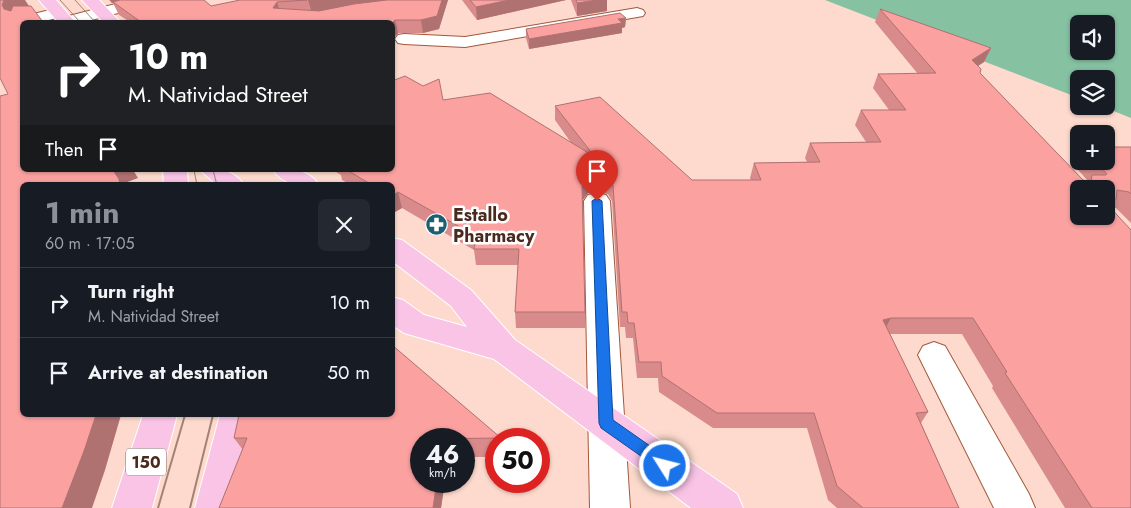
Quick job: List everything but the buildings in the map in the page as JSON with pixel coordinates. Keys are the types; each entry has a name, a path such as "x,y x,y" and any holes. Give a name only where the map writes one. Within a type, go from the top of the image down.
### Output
{"main road":[{"path":"47,0 64,19"},
{"path":"90,0 107,18"},
{"path":"215,172 228,182"},
{"path":"288,172 303,182"},
{"path":"395,249 461,298 504,349 723,508"},
{"path":"395,310 415,325 504,349"},
{"name":"150","path":"132,508 159,417"},
{"path":"216,508 237,417"}],"street":[{"path":"64,19 107,18 150,0"},
{"path":"402,36 465,42 637,13"},
{"path":"597,201 610,508"},
{"path":"934,355 1015,508"}],"green space":[{"path":"825,0 1131,0 1131,118 1115,112 1115,70 1070,70 1070,95"}],"tram line":[{"path":"60,0 78,20"},
{"path":"75,0 93,20"},
{"path":"194,172 196,182"},
{"path":"214,172 216,182"},
{"path":"158,508 184,417"},
{"path":"190,508 213,417"}],"place":[{"name":"Estallo Pharmacy","path":"437,225"}],"route":[{"path":"597,201 606,423 665,466"}]}
